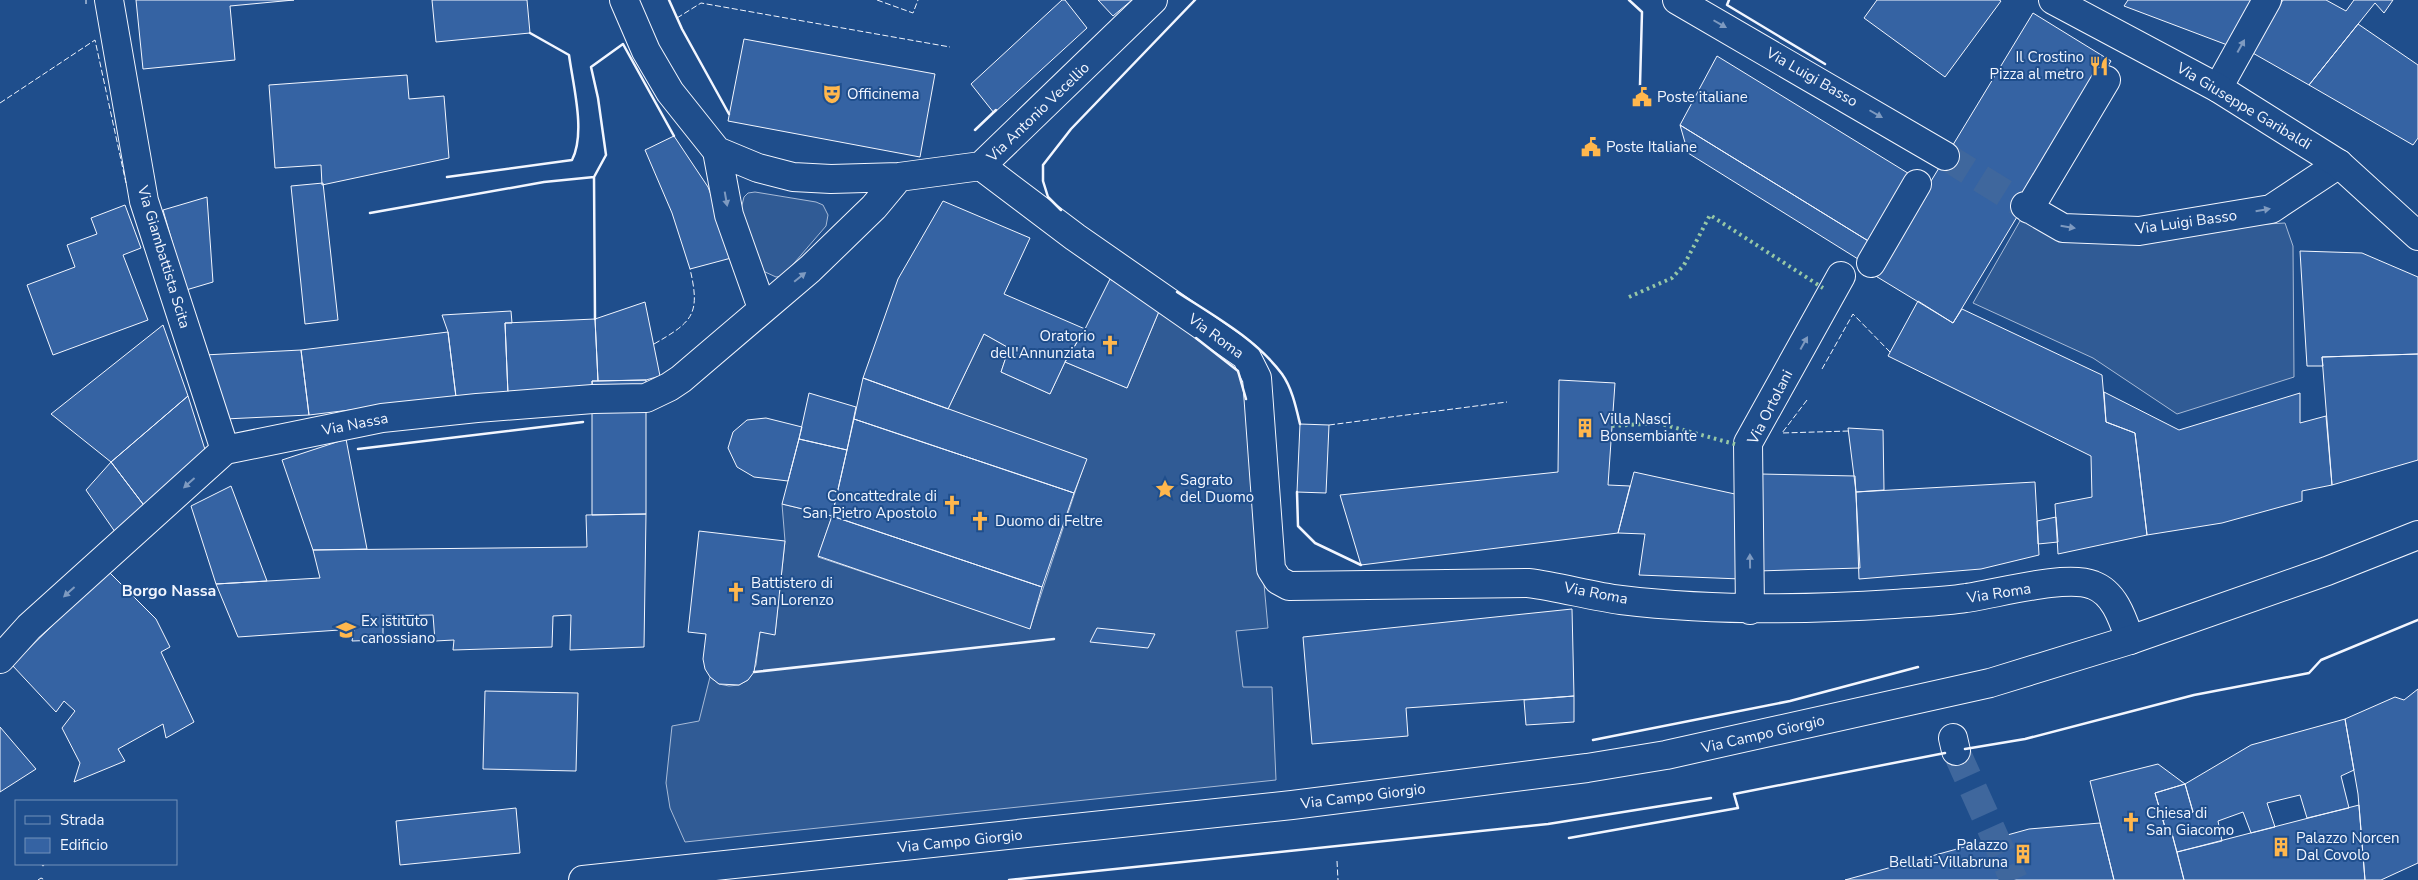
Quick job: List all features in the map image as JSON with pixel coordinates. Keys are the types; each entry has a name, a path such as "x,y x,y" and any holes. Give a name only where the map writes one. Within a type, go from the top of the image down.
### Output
{"street":[{"name":"Via Giambattista Scita","path":"109,0 144,201 225,450"},
{"path":"624,0 646,51 670,92 717,151 729,215 762,308"},
{"name":"Via Antonio Vecellio","path":"717,151 758,168 793,177 830,179 899,177 981,166 1154,0"},
{"name":"Via Luigi Basso","path":"1677,0 1946,156"},
{"name":"Via Giuseppe Garibaldi","path":"2053,0 2218,88 2339,164 2418,236"},
{"path":"2218,88 2267,0"},
{"name":"Via Luigi Basso","path":"2106,80 2027,208 2063,228 2139,231 2271,209 2339,164"},
{"name":"Via Roma","path":"981,166 1075,237 1246,356 1257,378 1271,569 1278,580 1289,586 1528,583 1561,587 1620,600 1750,610 1835,608 1965,598 2068,582 2093,585 2109,596 2122,616 2130,640"},
{"name":"Via Nassa","path":"225,450 382,418 496,406 593,399 646,398 681,379 817,262 874,208 899,177"},
{"path":"1871,263 1917,184"},
{"name":"Via Ortolani","path":"1750,610 1748,443 1841,276"},
{"path":"0,659 29,627 225,450"},
{"path":"2130,640 2327,571 2418,535"},
{"name":"Via Campo Giorgio","path":"583,880 1261,809 1587,768 1716,746 1990,682 2130,640"}],"shaded area":[{"path":"755,192 816,202 823,205 828,215 826,226 783,276 776,277 763,271 741,209 744,197 748,193"},
{"path":"2024,214 2139,231 2285,223 2293,246 2294,377 2177,414 2093,358 1973,303"},
{"path":"1160,309 1238,371 1251,420 1268,628 1236,631 1243,687 1272,687 1276,780 685,842 670,808 666,783 672,726 699,721 710,677 719,684 729,686 739,685 748,680 756,665 760,632 775,634 785,541 782,504 832,516 818,557 1030,628 1086,459 948,409 984,334 1009,348 1001,372 1050,394 1065,362 1127,388"}],"building":[{"path":"136,0 294,0 230,6 235,60 143,69"},
{"path":"432,0 527,0 530,33 436,42"},
{"path":"1062,0 1065,0 1087,28 994,113 971,84"},
{"path":"1098,0 1132,0 1113,16"},
{"path":"1877,0 2001,1 1945,77 1864,18"},
{"path":"2128,0 2255,0 2230,46 2124,6"},
{"path":"2283,0 2326,0 2346,11 2354,0 2393,0 2384,13 2375,3 2309,85 2251,52"},
{"path":"2033,13 2111,61 1953,323 1874,275"},
{"path":"2358,24 2418,65 2418,138 2413,145 2309,85"},
{"name":"Officinema","path":"744,39 935,74 920,157 728,121"},
{"path":"1717,56 1911,175 1870,242 1680,125"},
{"path":"407,75 409,99 444,96 449,158 322,185 321,165 275,168 269,85"},
{"path":"1680,125 1870,242 1858,259 1688,153"},
{"path":"674,136 708,187 735,257 690,269 672,213 645,150"},
{"path":"323,183 338,320 305,324 291,186"},
{"path":"207,197 213,282 186,290 163,210"},
{"path":"943,201 1030,238 1004,294 1085,329 1065,362 1050,394 1001,372 1009,348 984,334 948,409 863,378 898,279"},
{"path":"125,205 141,248 123,255 148,320 53,355 27,285 75,267 67,245 97,234 91,218"},
{"path":"2300,251 2362,253 2418,277 2418,354 2322,357 2323,366 2307,366"},
{"name":"Oratorio dell'Annunziata","path":"1110,279 1160,309 1127,388 1065,362 1085,329"},
{"path":"1918,301 1953,323 1962,309 2102,375 2106,422 2135,433 2147,535 2058,554 2055,504 2092,497 2091,456 1888,356"},
{"path":"645,302 660,376 646,380 598,381 595,319"},
{"path":"511,311 512,323 505,323 508,394 456,397 448,332 442,315"},
{"path":"595,319 598,381 592,381 593,391 508,394 505,323"},
{"path":"163,325 188,396 111,462 51,414"},
{"path":"448,332 456,397 309,415 301,350"},
{"path":"301,350 309,415 225,419 204,355"},
{"path":"2418,354 2418,460 2332,485 2322,357"},
{"path":"863,378 1087,459 1074,493 854,419"},
{"path":"646,380 646,514 592,515 592,381"},
{"name":"Villa Nasci Bonsembiante","path":"1559,380 1615,383 1608,485 1630,486 1618,533 1361,565 1340,495 1558,472"},
{"path":"2104,392 2179,430 2300,393 2300,423 2326,416 2332,485 2302,491 2302,501 2222,523 2147,535 2135,433 2106,422"},
{"path":"809,393 856,407 847,450 799,439"},
{"path":"188,396 208,459 149,512 111,462"},
{"path":"766,418 802,427 788,481 754,477 737,467 728,448 733,432 747,420"},
{"name":"Concattedrale di San Pietro Apostolo","path":"854,419 1074,493 1042,587 832,516"},
{"path":"1300,424 1329,425 1326,493 1297,492"},
{"path":"1848,428 1883,430 1884,490 1856,492"},
{"path":"346,439 367,549 313,550 282,460"},
{"path":"799,439 847,450 832,516 782,504"},
{"path":"111,462 149,512 120,539 86,490"},
{"path":"1634,472 1744,496 1741,579 1639,575 1645,534 1618,533"},
{"path":"1760,474 1855,476 1860,568 1757,571"},
{"path":"2035,482 2039,555 1981,569 1859,579 1856,492"},
{"path":"231,486 267,581 216,584 191,506"},
{"path":"646,514 644,647 570,650 571,615 553,616 552,647 453,650 454,640 435,641 433,615 383,616 383,640 352,641 354,629 238,637 216,584 320,578 313,550 587,547 586,515"},
{"path":"832,516 1042,587 1030,629 818,556"},
{"path":"2056,517 2058,542 2038,544 2037,521"},
{"name":"Battistero di San Lorenzo","path":"699,531 785,541 775,635 760,632 754,672 748,680 739,685 719,684 710,677 705,669 703,659 706,634 688,632"},
{"path":"108,571 156,619 170,647 161,652 194,722 166,738 163,724 118,749 125,761 74,782 80,763 62,728 75,711 64,701 56,712 12,665"},
{"path":"1572,609 1574,696 1406,708 1408,736 1312,744 1303,637"},
{"path":"1097,628 1155,634 1148,648 1090,642"},
{"path":"2418,689 2418,863 2381,880 2365,880 2358,794 2345,719 2395,697 2404,700"},
{"path":"485,691 578,693 576,771 483,769"},
{"path":"1574,696 1574,722 1526,725 1524,700"},
{"path":"2345,719 2354,770 2341,776 2349,808 2307,818 2300,795 2267,803 2275,827 2251,833 2243,812 2218,821 2222,841 2177,852 2171,830 2166,831 2163,820 2193,812 2185,784 2251,745"},
{"path":"0,727 36,769 0,792"},
{"name":"Chiesa di San Giacomo","path":"2158,764 2185,784 2155,793 2166,831 2171,830 2184,880 2114,880 2090,781"},
{"path":"2185,784 2193,812 2163,820 2155,793"},
{"name":"Palazzo Norcen Dal Covolo","path":"2359,805 2365,880 2184,880 2177,852"},
{"path":"516,808 520,853 400,865 396,821"},
{"name":"Palazzo Bellati-Villabruna","path":"2100,823 2114,880 1845,880 2029,829"}],"tunnel":[{"path":"1945,156 2025,206"},
{"path":"1956,751 2014,880"}],"hedge":[{"path":"1629,297 1672,278 1684,265 1710,215 1823,288"},
{"path":"1612,426 1658,423 1738,445"}],"fence":[{"path":"877,0 913,13 918,0"},
{"path":"677,18 701,3 950,47"},
{"path":"0,103 95,40 126,183"},
{"path":"654,344 685,323 690,316 694,297 690,269"},
{"path":"1822,369 1853,314 1890,352"},
{"path":"1807,400 1782,433 1849,431"},
{"path":"1329,425 1507,402"},
{"path":"1337,861 1338,880"},
{"path":"38,880 41,878 45,880"}],"wall":[{"path":"669,0 682,29 729,114"},
{"path":"1061,210 1048,197 1043,181 1043,165 1071,129 1195,0"},
{"path":"1629,0 1642,12 1640,85"},
{"path":"1729,0 1727,5 1825,64"},
{"path":"447,177 572,160 576,149 578,123 569,55 530,33"},
{"path":"370,213 544,182 594,177 606,155 598,98 591,67 623,44 674,136"},
{"path":"975,130 996,110"},
{"path":"594,177 595,319"},
{"path":"1177,292 1233,328 1271,361 1288,385 1300,424"},
{"path":"1196,338 1238,371 1246,399"},
{"path":"358,449 583,422"},
{"path":"1297,492 1298,526 1315,543 1361,565"},
{"path":"1965,749 2025,739 2194,695 2309,673 2321,660 2418,620"},
{"path":"754,672 1054,639"},
{"path":"1593,740 1790,701 1918,667"},
{"path":"1569,838 1738,808 1734,794 1945,753"},
{"path":"1009,880 1548,824 1711,798"}],"place":[{"name":"Il Crostino Pizza al metro","path":"2099,66"},
{"name":"Officinema","path":"832,94"},
{"name":"Poste italiane","path":"1642,97"},
{"name":"Poste Italiane","path":"1591,147"},
{"name":"Oratorio dell'Annunziata","path":"1110,345"},
{"name":"Villa Nasci Bonsembiante","path":"1585,428"},
{"name":"Sagrato del Duomo","path":"1165,489"},
{"name":"Concattedrale di San Pietro Apostolo","path":"952,505"},
{"name":"Duomo di Feltre","path":"980,521"},
{"name":"Battistero di San Lorenzo","path":"736,592"},
{"name":"Ex istituto canossiano","path":"346,630"},
{"name":"Chiesa di San Giacomo","path":"2131,822"},
{"name":"Palazzo Norcen Dal Covolo","path":"2281,847"},
{"name":"Palazzo Bellati-Villabruna","path":"2023,854"}],"district":[{"name":"Borgo Nassa","path":"169,591"}]}
